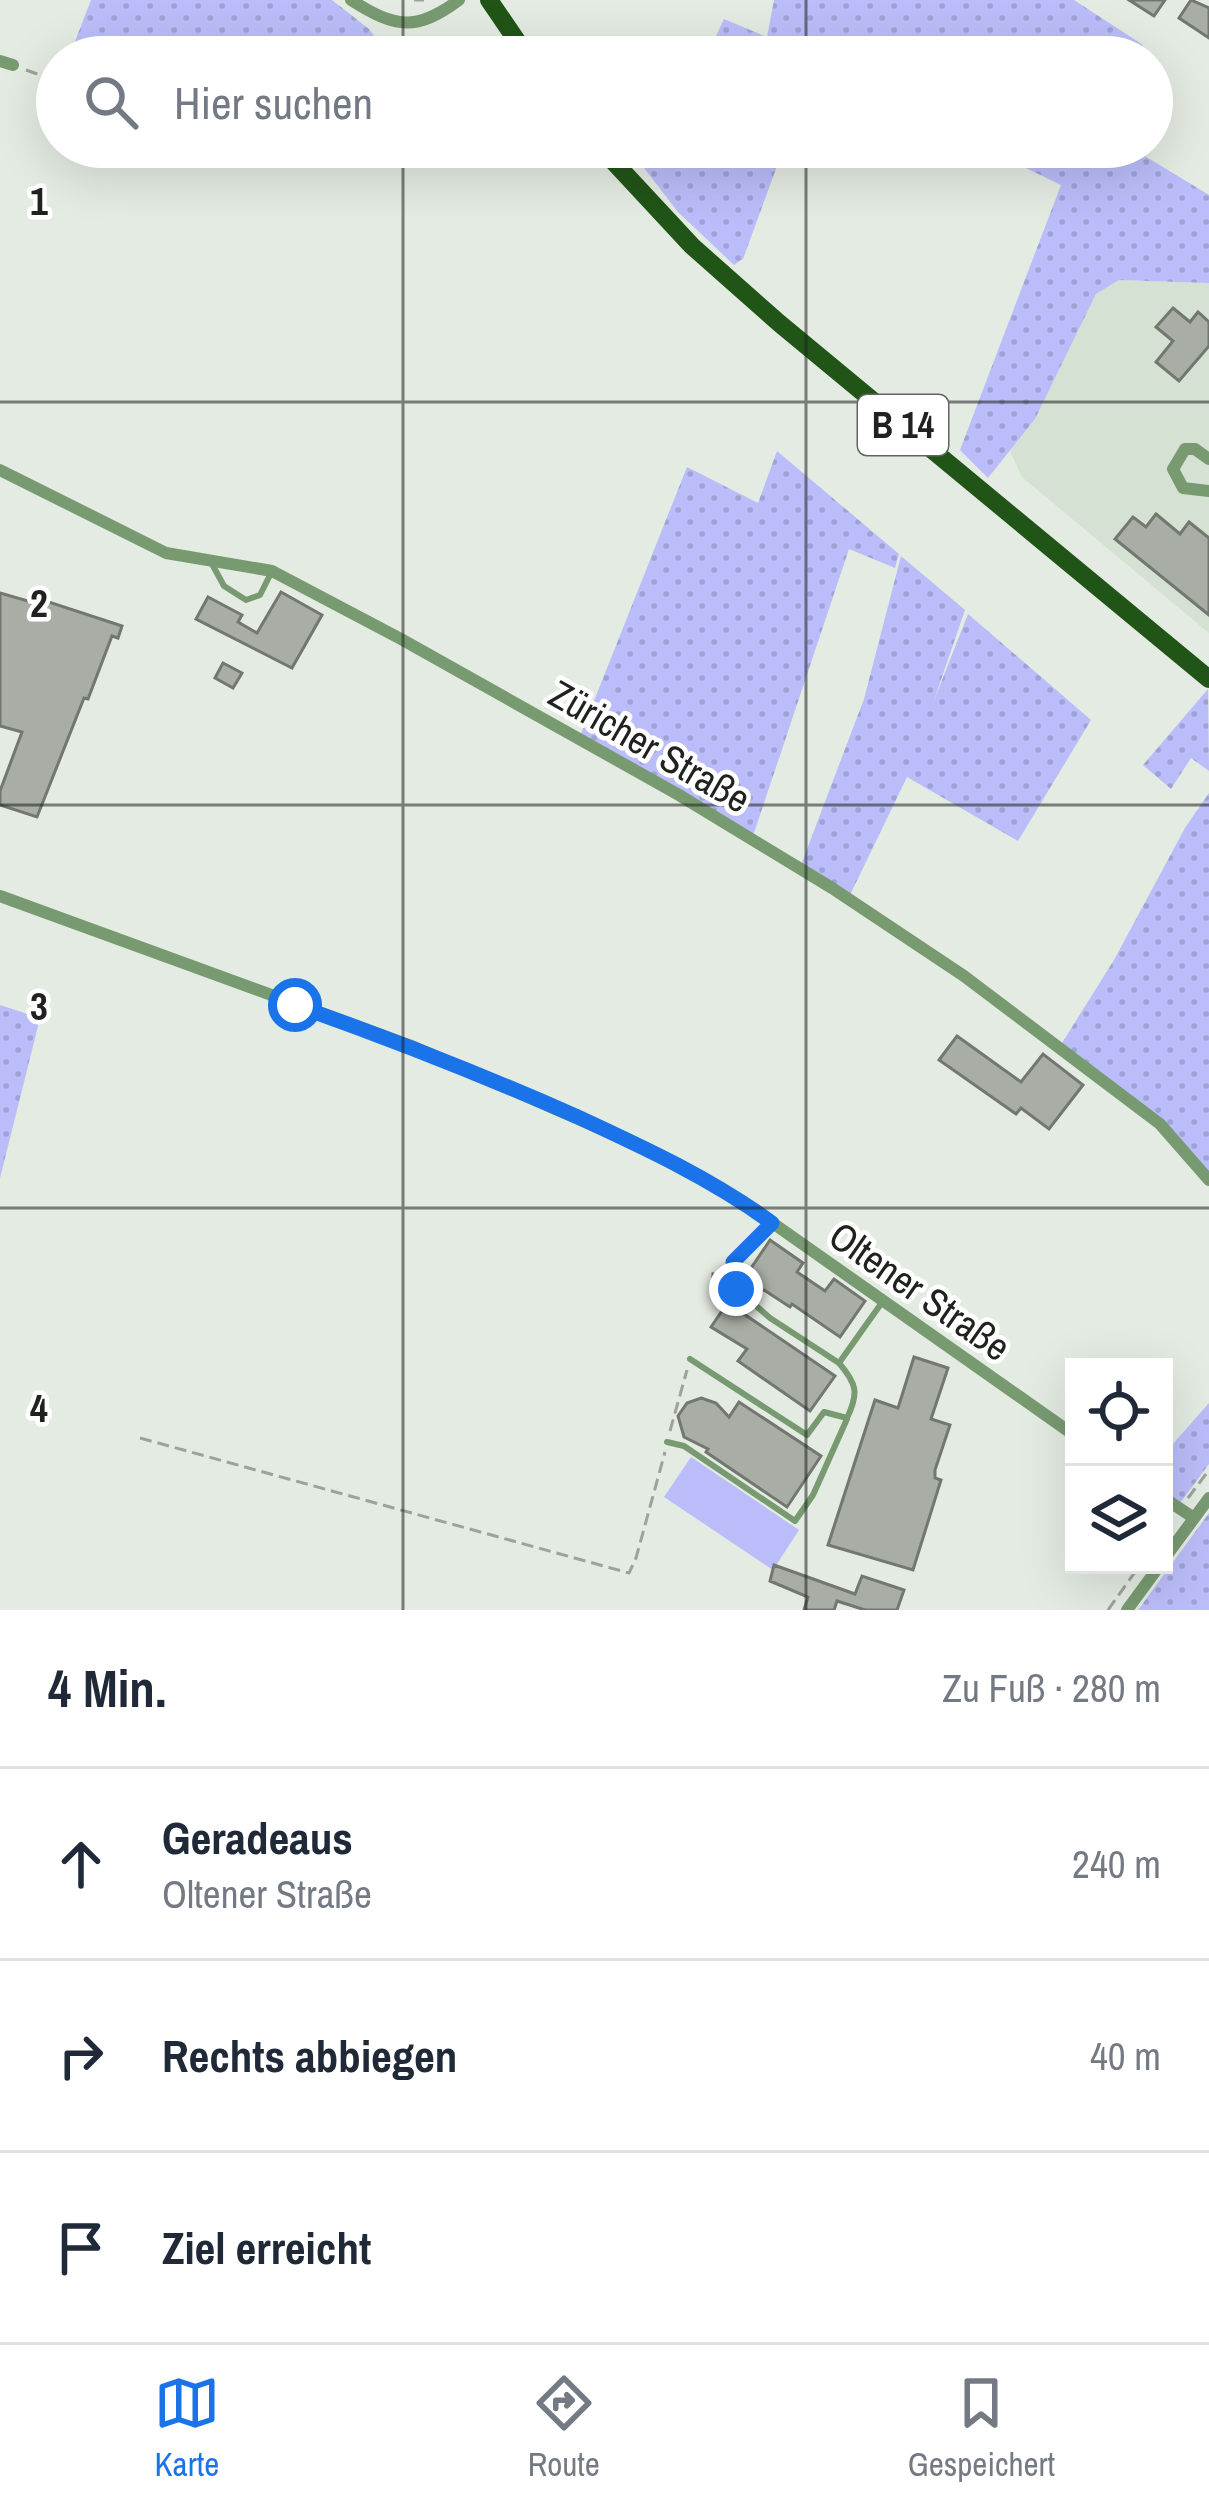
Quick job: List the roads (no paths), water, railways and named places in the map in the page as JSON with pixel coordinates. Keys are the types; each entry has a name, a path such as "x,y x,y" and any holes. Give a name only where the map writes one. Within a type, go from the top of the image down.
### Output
{"main road":[{"path":"489,0 514,36"},
{"name":"B 14","path":"620,168 692,246 778,323 1209,679"}],"street":[{"path":"351,0 401,24 426,21 459,0"},
{"path":"1209,459 1195,449 1185,449 1173,469 1183,488 1209,491"},
{"name":"Züricher Straße","path":"0,470 166,554 272,572 679,795 908,936 1131,1100 1160,1124 1209,1180"},
{"name":"Oltener Straße","path":"0,896 414,1047 691,1172 772,1223 1065,1429"},
{"path":"1173,1547 1209,1498"},
{"path":"1173,1505 1193,1519"},
{"path":"1127,1610 1153,1574"}],"lane":[{"path":"210,561 224,586 246,600 260,595 272,572"},
{"path":"667,1442 684,1446 795,1521 812,1496 857,1397 855,1381 839,1363 770,1318 736,1289 733,1262 772,1223"},
{"path":"839,1363 883,1300"},
{"path":"690,1359 807,1435 824,1412 847,1418"}]}
